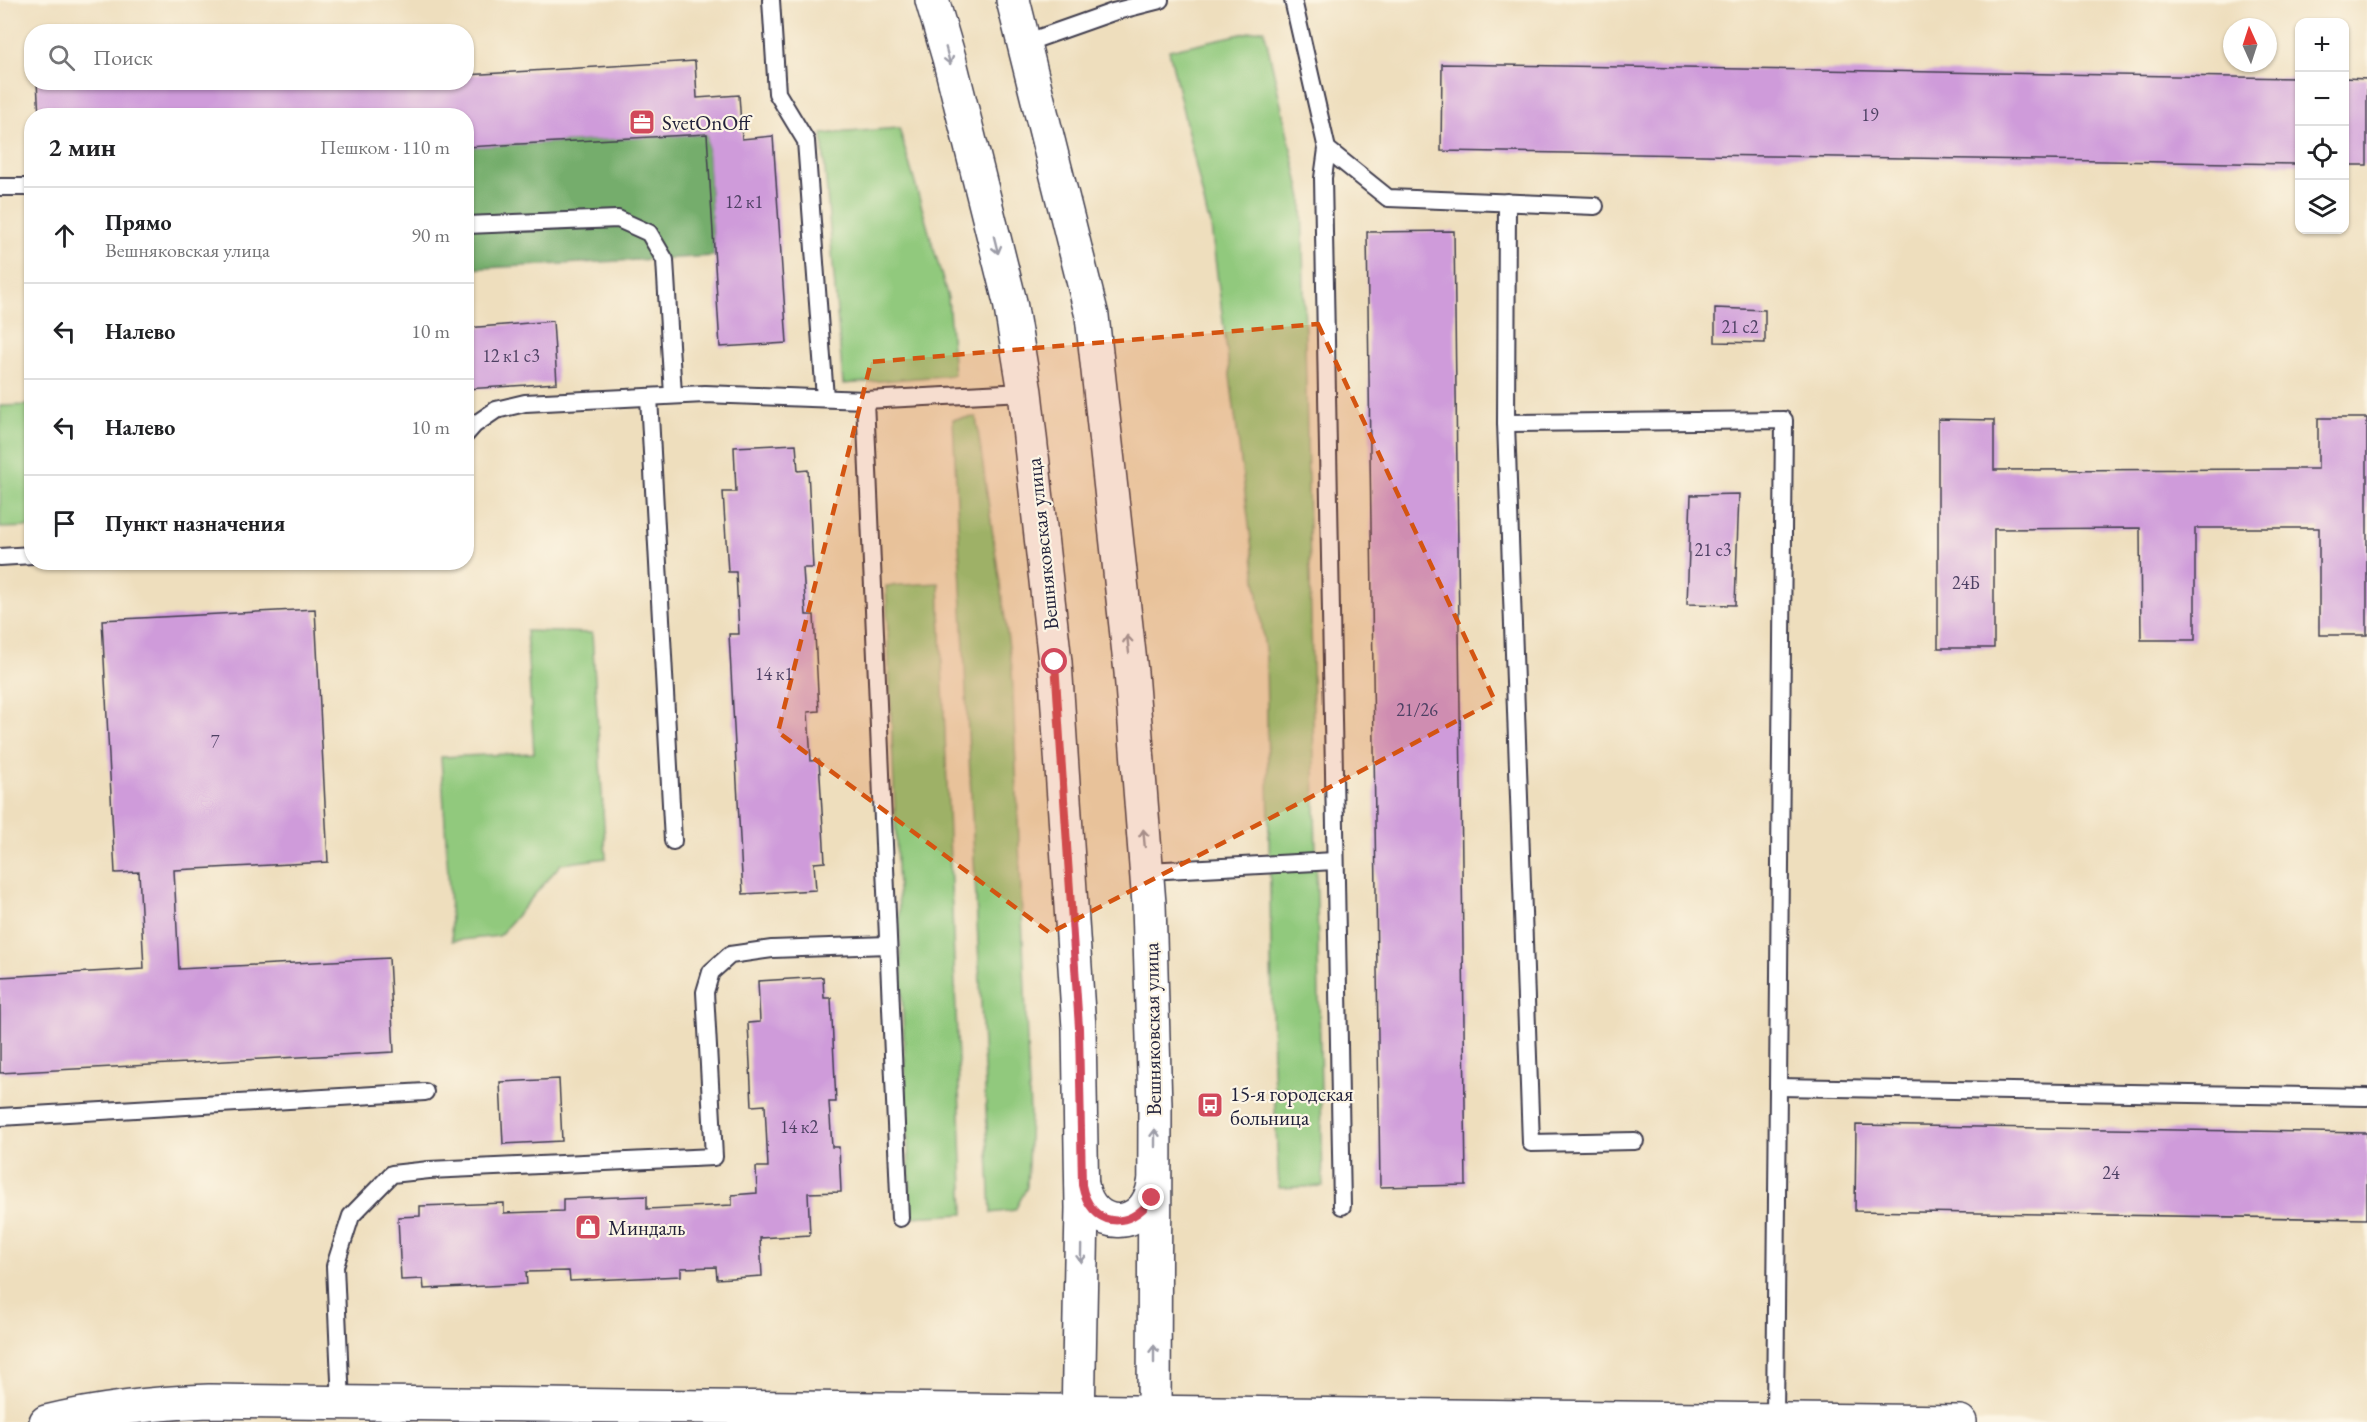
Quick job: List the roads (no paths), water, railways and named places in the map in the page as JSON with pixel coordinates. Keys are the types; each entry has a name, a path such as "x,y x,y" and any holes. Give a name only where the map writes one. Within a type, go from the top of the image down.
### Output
{"main road":[{"name":"Вешняковская улица","path":"932,0 952,70 1010,302 1025,392 1055,662 1079,1028 1082,1185 1078,1417"},
{"name":"Вешняковская улица","path":"1013,0 1092,316 1131,672 1147,871 1155,1106 1154,1417"},
{"path":"1082,1185 1084,1199 1093,1210 1105,1219 1119,1221 1132,1218 1144,1210 1152,1198 1154,1184"},
{"path":"46,1422 96,1410 146,1404 209,1401 342,1403 388,1412 1960,1422"}],"lane":[{"path":"771,0 777,93 806,141 825,398"},
{"path":"1025,43 1113,12 1160,0"},
{"path":"1293,0 1327,149 1323,178 1342,1206"},
{"path":"1327,149 1388,198 1595,206"},
{"path":"0,187 24,187"},
{"path":"1507,202 1506,423 1531,1143 1635,1141"},
{"path":"474,225 618,219 649,233 665,260 673,395"},
{"path":"474,425 496,410 525,403 705,394 865,400 1025,392"},
{"path":"649,397 673,841"},
{"path":"865,400 900,1218"},
{"path":"1506,423 1784,420 1775,1420"},
{"path":"0,557 24,556"},
{"path":"1147,871 1335,861"},
{"path":"342,1403 335,1266 351,1216 392,1174 453,1168 714,1157 705,992 711,972 730,955 772,949 888,945"},
{"path":"1778,1087 2367,1097"},
{"path":"0,1117 425,1092"}],"place":[{"name":"SvetOnOff","path":"642,122"},
{"name":"15-я городская больница","path":"1210,1105"},
{"name":"Миндаль","path":"588,1227"}]}
